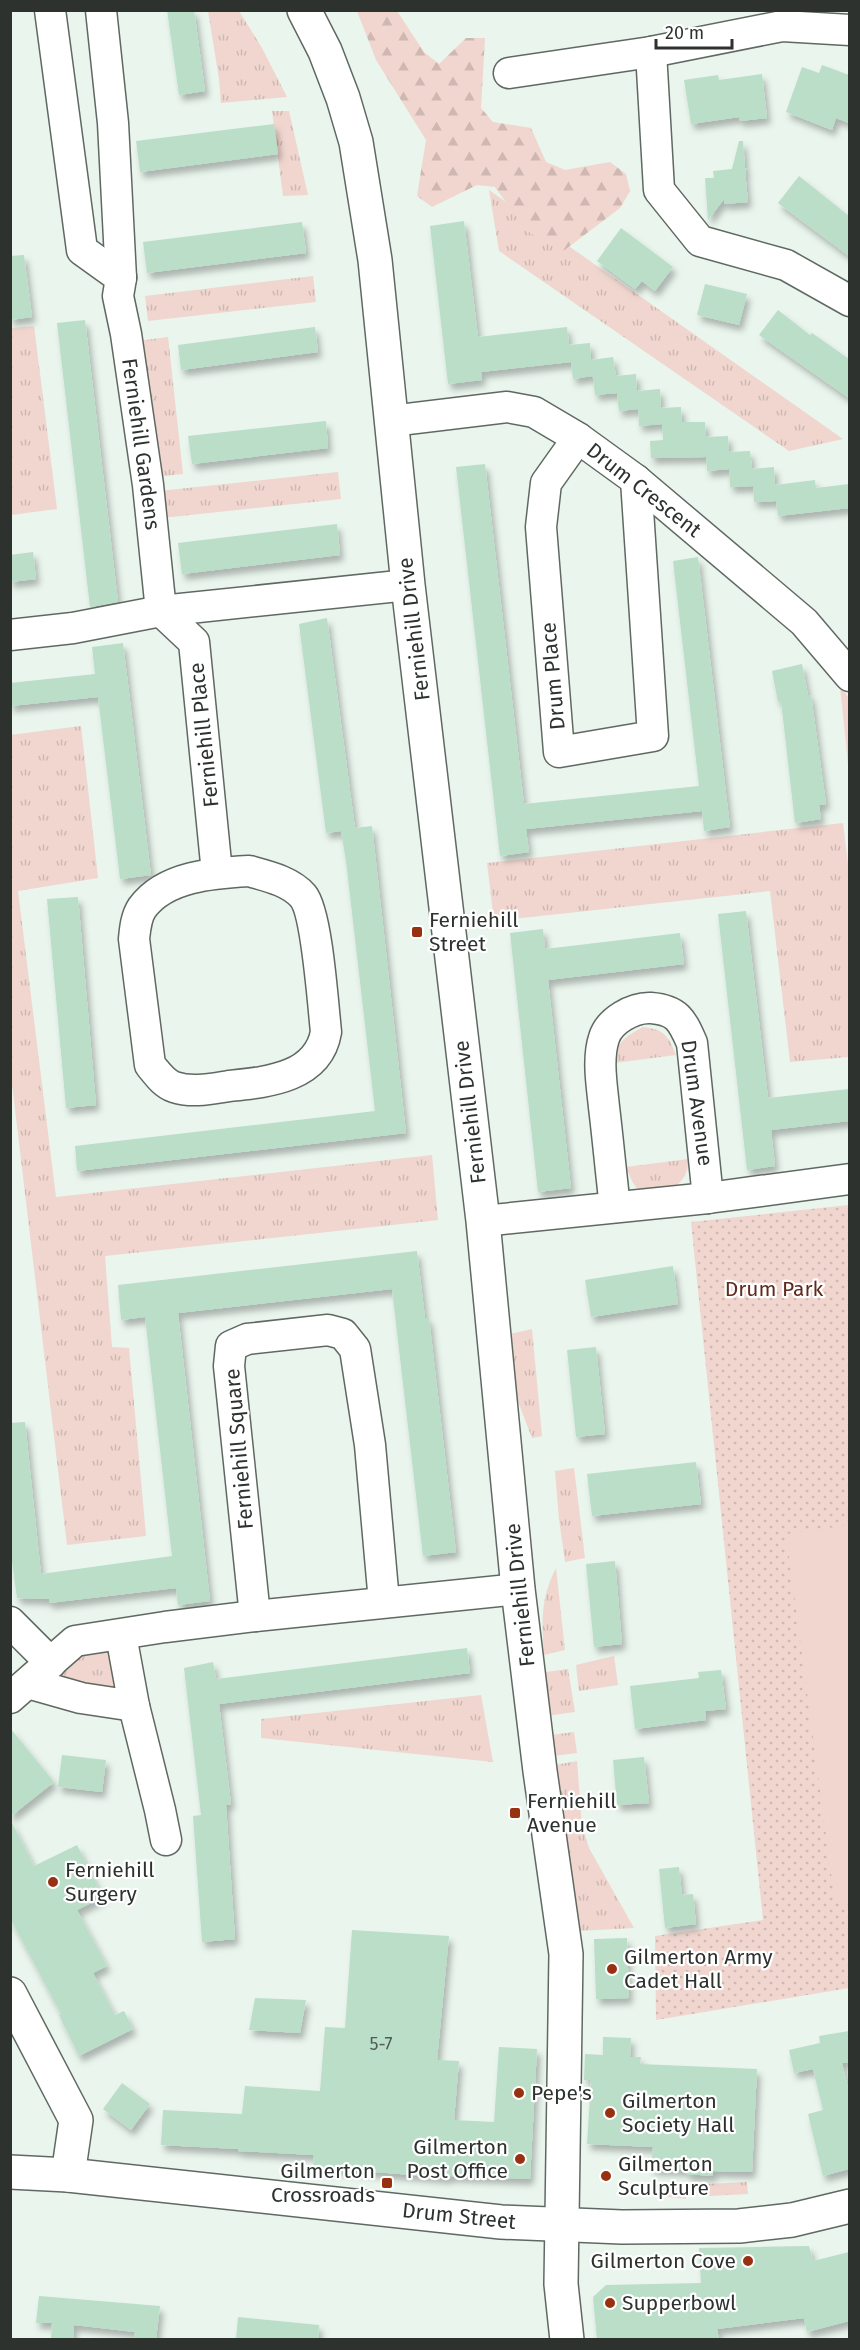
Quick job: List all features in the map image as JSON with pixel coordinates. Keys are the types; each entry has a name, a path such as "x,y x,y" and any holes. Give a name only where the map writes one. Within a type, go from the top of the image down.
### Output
{"main road":[{"name":"Ferniehill Drive","path":"304,10 325,51 343,98 356,142 375,260 408,585 483,1221 518,1589 540,1771 566,1954 561,2284 567,2340"},
{"path":"10,1994 75,2120 68,2175"},
{"name":"Drum Street","path":"10,2172 68,2175 501,2223 682,2228 740,2226 792,2220 849,2206"}],"street":[{"path":"50,10 82,250 121,278"},
{"name":"Ferniehill Gardens","path":"101,10 113,123 121,278 118,297 126,334 148,485 161,611"},
{"path":"509,73 651,52 782,26 849,30"},
{"path":"651,52 658,190 700,241 786,265 849,302"},
{"name":"Drum Crescent","path":"391,421 507,408 534,412 578,438 636,480 804,622 849,676"},
{"name":"Drum Place","path":"578,438 546,483 541,527 559,752 652,736 636,480"},
{"path":"10,635 73,628 161,611 408,585"},
{"name":"Ferniehill Place","path":"161,611 194,642 218,873"},
{"path":"249,871 281,881 303,896 312,919 326,1032 323,1047 309,1063 290,1075 267,1082 191,1091 172,1086 160,1078 150,1065 134,939 136,922 142,908 157,894 174,884 218,873 249,871"},
{"name":"Drum Avenue","path":"615,1207 601,1071 603,1040 609,1026 631,1011 647,1008 665,1010 682,1020 692,1043 708,1198"},
{"path":"483,1221 708,1198 849,1179"},
{"name":"Ferniehill Square","path":"255,1616 229,1366 231,1346 247,1339 328,1330 343,1334 355,1349 370,1446 384,1602"},
{"path":"19,1690 75,1641 255,1616 518,1589"},
{"path":"10,1622 51,1663"},
{"path":"121,1635 134,1706 166,1840"},
{"path":"19,1690 134,1706"}],"green space":[{"path":"208,11 239,11 262,48 287,97 221,103"},
{"path":"357,11 397,11 424,52 439,64 466,38 485,38 481,108 493,122 531,128 546,162 565,170 610,162 626,174 630,191 620,208 562,252 527,231 495,187 477,185 432,207 417,196 426,140 376,60"},
{"path":"272,111 289,111 308,195 283,196"},
{"path":"489,190 843,439 789,451 499,251"},
{"path":"313,276 316,302 148,321 145,296"},
{"path":"34,326 57,509 11,515 11,328"},
{"path":"168,337 183,474 153,477 138,341"},
{"path":"338,472 341,499 162,518 159,491"},
{"path":"840,686 849,698 849,774"},
{"path":"81,726 98,878 18,891 56,1197 432,1155 438,1220 105,1256 112,1347 129,1348 146,1536 67,1545 11,1076 10,735"},
{"path":"843,823 850,880 849,1057 790,1062 770,891 494,921 487,863"},
{"path":"643,1027 665,1035 676,1055 614,1063 617,1050 623,1040"},
{"path":"688,1159 687,1171 679,1184 667,1192 654,1195 638,1190 626,1167"},
{"name":"Drum Park","path":"849,1205 849,1988 656,2020 655,1936 763,1920 691,1222"},
{"path":"532,1329 542,1436 532,1438 516,1396 510,1334"},
{"path":"574,1468 585,1558 565,1562 555,1471"},
{"path":"849,1525 850,1901 835,1903 786,1534"},
{"path":"556,1568 565,1650 544,1655 545,1600"},
{"path":"71,1648 102,1648 119,1657 120,1690 68,1690 50,1668"},
{"path":"614,1656 618,1685 579,1691 576,1665"},
{"path":"568,1669 575,1712 546,1716 539,1673"},
{"path":"481,1695 493,1762 261,1738 261,1719"},
{"path":"574,1732 577,1753 554,1756 551,1735"},
{"path":"577,1761 582,1826 589,1848 634,1928 577,1931 555,1765"},
{"path":"648,2182 687,2187 686,2199 646,2194"},
{"path":"747,2182 748,2194 708,2196 707,2184"}],"building":[{"path":"167,10 194,10 205,91 179,95"},
{"path":"822,65 849,75 849,123 836,118 832,130 786,112 802,67 819,73"},
{"path":"762,74 767,118 740,121 739,117 691,124 684,80 718,75 719,80"},
{"path":"274,124 278,154 140,172 136,141"},
{"path":"739,141 743,141 745,168 748,168 745,171 748,202 724,204 725,198 708,220 705,178 714,178 713,171 732,169"},
{"path":"799,176 849,216 849,256 778,203"},
{"path":"464,221 478,337 567,327 569,345 590,343 591,360 613,357 616,376 636,374 638,409 619,411 617,393 595,395 592,370 592,376 573,379 571,362 481,372 482,380 448,384 430,226"},
{"path":"302,222 306,253 147,273 143,242"},
{"path":"621,228 673,267 655,291 642,281 635,289 597,261"},
{"path":"24,255 32,317 10,320 10,256"},
{"path":"705,284 747,294 739,325 697,315"},
{"path":"778,310 810,335 812,333 849,359 849,398 759,335"},
{"path":"85,320 118,602 90,607 57,323"},
{"path":"315,327 318,352 181,370 178,345"},
{"path":"660,389 662,424 639,426 637,391"},
{"path":"681,407 682,422 705,422 706,437 728,436 729,452 750,451 752,469 774,467 775,485 815,480 816,488 849,484 849,508 778,516 776,499 776,501 754,502 753,486 730,487 729,469 707,471 706,457 651,458 650,441 663,440 661,408"},
{"path":"326,421 328,448 192,464 188,436"},
{"path":"485,464 524,804 699,786 673,561 698,557 730,827 704,831 702,811 526,829 529,852 500,856 456,467"},
{"path":"337,524 340,555 182,574 178,543"},
{"path":"33,552 36,579 10,582 10,555"},
{"path":"327,618 355,828 372,826 406,1133 77,1171 75,1146 375,1111 346,861 341,831 326,833 299,624"},
{"path":"123,643 151,875 120,879 98,697 10,706 10,683 95,674 92,647"},
{"path":"802,664 808,695 811,695 826,804 819,805 821,819 795,823 781,701 778,702 772,671"},
{"path":"78,897 96,1105 66,1108 47,899"},
{"path":"746,911 768,1098 849,1089 849,1121 771,1130 775,1166 747,1170 718,914"},
{"path":"543,929 545,949 680,933 684,964 548,980 571,1188 538,1192 510,933"},
{"path":"417,1251 425,1318 429,1318 456,1552 423,1556 392,1289 178,1313 210,1601 178,1605 176,1588 49,1603 49,1599 17,1598 10,1547 10,1423 25,1422 41,1574 172,1556 145,1317 121,1320 118,1285"},
{"path":"673,1266 678,1304 591,1317 585,1280"},
{"path":"596,1347 605,1434 576,1437 567,1350"},
{"path":"696,1462 701,1504 592,1516 587,1474"},
{"path":"615,1561 622,1644 594,1647 586,1564"},
{"path":"467,1648 470,1673 219,1704 231,1804 226,1805 235,1939 202,1942 193,1816 201,1815 184,1668 213,1662 216,1679"},
{"path":"721,1670 726,1709 705,1711 706,1720 635,1729 630,1686 699,1678 698,1672"},
{"path":"10,1728 54,1782 10,1817"},
{"path":"62,1755 106,1760 102,1792 58,1787"},
{"path":"644,1757 649,1803 617,1805 613,1760"},
{"path":"10,1819 34,1866 77,1845 103,1897 77,1910 107,1966 93,1973 115,2015 124,2011 133,2029 79,2056 59,2015 61,2014 10,1918"},
{"path":"679,1867 682,1895 693,1894 696,1924 665,1928 659,1869"},
{"path":"352,1930 449,1936 437,2060 459,2061 454,2120 494,2122 499,2047 537,2049 530,2179 449,2176 449,2178 313,2167 314,2155 161,2145 163,2110 242,2114 245,2086 320,2091 325,2027 345,2028"},
{"name":"Gilmerton Army Cadet Hall","path":"627,1938 629,1998 596,1999 594,1939"},
{"path":"255,1998 306,2000 300,2033 249,2030"},
{"path":"849,2031 849,2062 842,2063 849,2093 849,2169 823,2176 808,2114 823,2110 813,2069 794,2073 789,2050 820,2043 819,2036"},
{"path":"603,2037 631,2038 630,2057 641,2057 640,2064 757,2069 752,2172 713,2171 713,2176 687,2175 687,2170 651,2169 653,2147 587,2144 591,2080 584,2080 585,2054 603,2055"},
{"path":"122,2083 150,2104 131,2130 103,2109"},
{"path":"809,2246 813,2261 849,2252 849,2321 807,2332 804,2318 717,2329 719,2340 597,2340 593,2297 606,2285 701,2283 699,2248"},
{"path":"39,2296 160,2306 156,2340 134,2340 135,2332 74,2325 73,2340 51,2340 52,2323 36,2323"},
{"path":"238,2317 319,2325 318,2340 236,2340"}],"place":[{"name":"Ferniehill Street","path":"417,932"},
{"name":"Ferniehill Avenue","path":"515,1813"},
{"name":"Ferniehill Surgery","path":"53,1882"},
{"name":"Gilmerton Army Cadet Hall","path":"612,1969"},
{"name":"Pepe's","path":"519,2093"},
{"name":"Gilmerton Society Hall","path":"610,2113"},
{"name":"Gilmerton Post Office","path":"520,2159"},
{"name":"Gilmerton Sculpture","path":"606,2176"},
{"name":"Gilmerton Crossroads","path":"387,2183"},
{"name":"Gilmerton Cove","path":"748,2261"},
{"name":"Supperbowl","path":"610,2303"}]}
